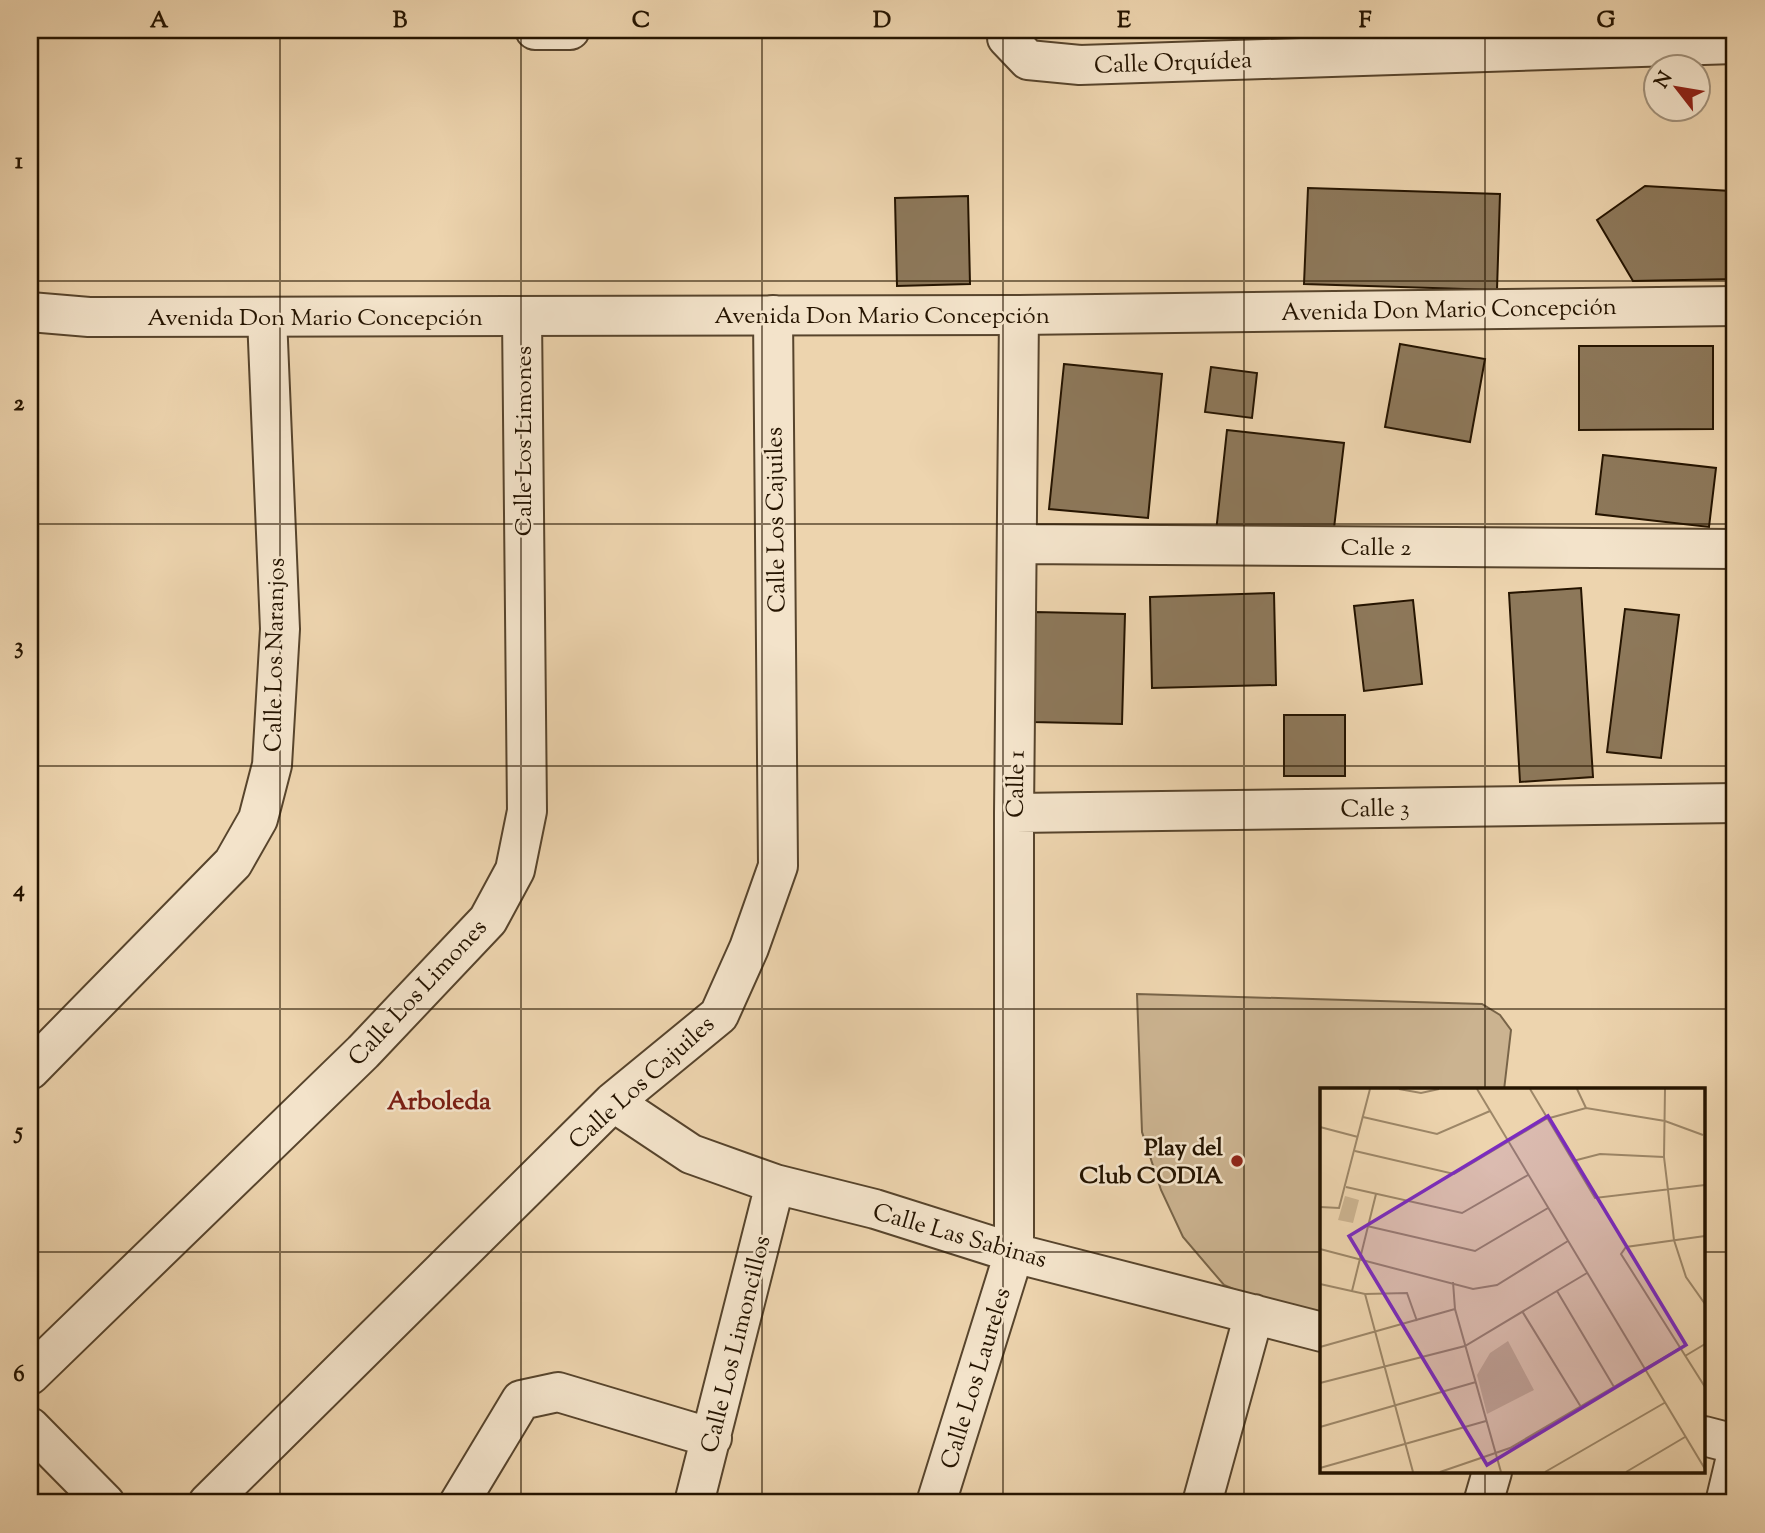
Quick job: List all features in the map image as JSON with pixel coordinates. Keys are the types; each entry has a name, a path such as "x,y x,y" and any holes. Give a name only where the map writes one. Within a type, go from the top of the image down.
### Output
{"street":[{"path":"535,30 569,30"},
{"name":"Calle Orquídea","path":"1007,30 1007,38 1028,60 1080,65 1735,44"},
{"name":"Avenida Don Mario Concepción","path":"30,312 89,317 1019,315 1735,306"},
{"name":"Calle Los Cajuiles","path":"208,1503 613,1102 719,1015 749,948 778,866 773,315"},
{"name":"Calle 1","path":"1014,1253 1014,813 1019,315"},
{"name":"Calle Los Limones","path":"30,1375 363,1052 488,920 514,870 527,811 522,316"},
{"name":"Calle Los Naranjos","path":"30,1070 233,863 258,819 272,765 280,629 267,317"},
{"name":"Calle 2","path":"1017,544 1735,549"},
{"name":"Calle 3","path":"1014,813 1735,803"},
{"name":"Calle Las Sabinas","path":"613,1102 691,1154 775,1184 875,1209 1014,1253 1320,1331"},
{"name":"Calle Los Limoncillos","path":"694,1503 775,1184"},
{"name":"Calle Los Laureles","path":"936,1503 1014,1253"},
{"path":"1202,1503 1254,1314"},
{"path":"459,1503 521,1400 558,1392 712,1438"},
{"path":"30,1427 105,1503"},
{"path":"1706,1437 1735,1444"},
{"path":"1725,1503 1735,1461"},
{"path":"1483,1503 1491,1474"}],"shaded area":[{"name":"Play del Club CODIA","path":"1137,994 1482,1004 1500,1015 1511,1030 1504,1088 1320,1088 1320,1317 1271,1305 1224,1285 1183,1237 1161,1190 1142,1132"}],"building":[{"path":"1645,186 1731,191 1735,279 1633,281 1597,220"},
{"path":"1308,188 1500,194 1497,290 1304,284"},
{"path":"968,196 970,284 897,286 895,198"},
{"path":"1400,344 1485,359 1470,442 1385,427"},
{"path":"1579,346 1713,346 1713,429 1579,430"},
{"path":"1064,364 1162,374 1148,518 1049,509"},
{"path":"1211,367 1257,373 1252,418 1205,412"},
{"path":"1227,430 1344,443 1332,545 1216,532"},
{"path":"1603,455 1716,468 1709,527 1596,514"},
{"path":"1581,588 1593,777 1520,782 1509,593"},
{"path":"1274,593 1276,685 1152,688 1150,597"},
{"path":"1413,600 1422,684 1364,691 1354,606"},
{"path":"1625,609 1679,615 1661,758 1607,752"},
{"path":"1035,612 1125,614 1122,724 1032,722"},
{"path":"1284,715 1345,715 1345,776 1284,776"}],"place":[{"name":"Play del Club CODIA","path":"1237,1161"}],"district":[{"name":"Arboleda","path":"439,1100"}]}
